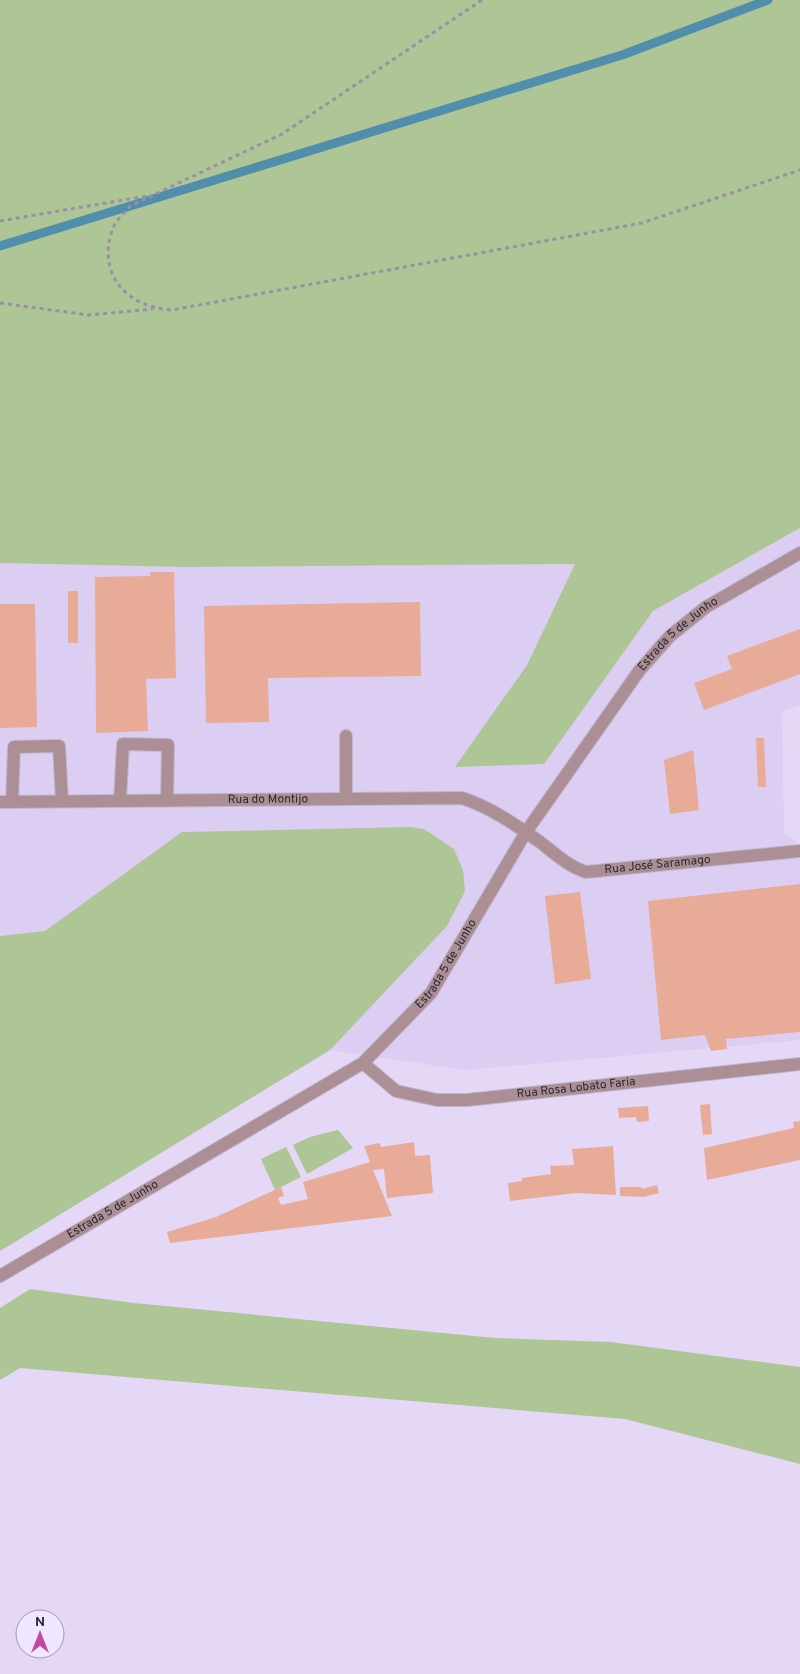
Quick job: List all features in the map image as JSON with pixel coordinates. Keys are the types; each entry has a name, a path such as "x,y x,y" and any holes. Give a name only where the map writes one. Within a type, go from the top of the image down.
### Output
{"street":[{"name":"Estrada 5 de Junho","path":"0,1276 363,1063 431,992 526,832 639,671 670,636 706,607 800,553"},
{"path":"346,736 346,799"},
{"path":"120,801 123,744 168,745 167,800"},
{"path":"6,802 14,747 59,746 62,801"},
{"name":"Rua do Montijo","path":"6,802 462,798 478,803 526,832"},
{"name":"Rua José Saramago","path":"526,832 575,868 586,872 800,851"},
{"name":"Rua Rosa Lobato Faria","path":"363,1063 396,1091 437,1100 467,1100 800,1064"}],"path":[{"path":"154,309 132,299 117,286 110,266 109,247 114,226 130,206 282,134 482,0"},
{"path":"0,303 89,315 154,309 172,310 642,224 800,170"},
{"path":"0,221 152,195"}],"shaded area":[{"path":"800,528 800,705 782,711 784,833 800,845 800,1040 465,1070 330,1050 0,1251 0,563 184,567 575,564 527,665 456,767 543,764 653,611"}],"green space":[{"path":"0,0 800,0 800,528 653,611 544,764 455,767 527,665 575,564 184,567 0,563"},
{"path":"410,827 424,829 454,849 463,870 465,891 447,926 330,1050 0,1251 0,936 45,931 182,832"},
{"path":"338,1130 353,1148 307,1174 293,1145 310,1137"},
{"path":"286,1147 301,1177 275,1190 261,1159"},
{"path":"30,1289 134,1303 495,1338 611,1342 800,1367 800,1464 625,1419 20,1368 0,1380 0,1308"}],"building":[{"path":"150,572 174,572 176,678 146,679 148,731 96,733 95,577 150,576"},
{"path":"68,591 78,591 78,643 68,643"},
{"path":"420,602 421,676 268,678 269,722 206,723 204,606"},
{"path":"0,604 35,604 37,727 0,728"},
{"path":"800,629 800,674 704,710 694,683 732,669 727,656"},
{"path":"756,738 764,738 766,787 758,787"},
{"path":"693,750 699,810 670,814 664,760"},
{"path":"800,884 800,1032 726,1039 727,1049 711,1051 705,1035 661,1040 648,901"},
{"path":"580,892 591,979 555,984 545,896"},
{"path":"710,1104 712,1134 703,1135 700,1105"},
{"path":"648,1106 649,1121 637,1122 636,1117 619,1118 618,1108"},
{"path":"800,1121 800,1160 707,1180 704,1148 794,1128 793,1122"},
{"path":"414,1142 415,1156 430,1155 433,1193 387,1198 384,1169 373,1170 392,1216 170,1243 167,1232 216,1217 281,1187 284,1196 278,1198 281,1205 308,1199 303,1182 370,1162 364,1146 380,1143 381,1147"},
{"path":"613,1146 616,1195 576,1193 510,1201 508,1183 522,1181 522,1178 551,1174 550,1166 574,1165 572,1149"},
{"path":"657,1185 659,1193 644,1197 620,1196 620,1187 642,1187 642,1189"}],"waterway":[{"path":"0,246 622,55 768,0"}]}
